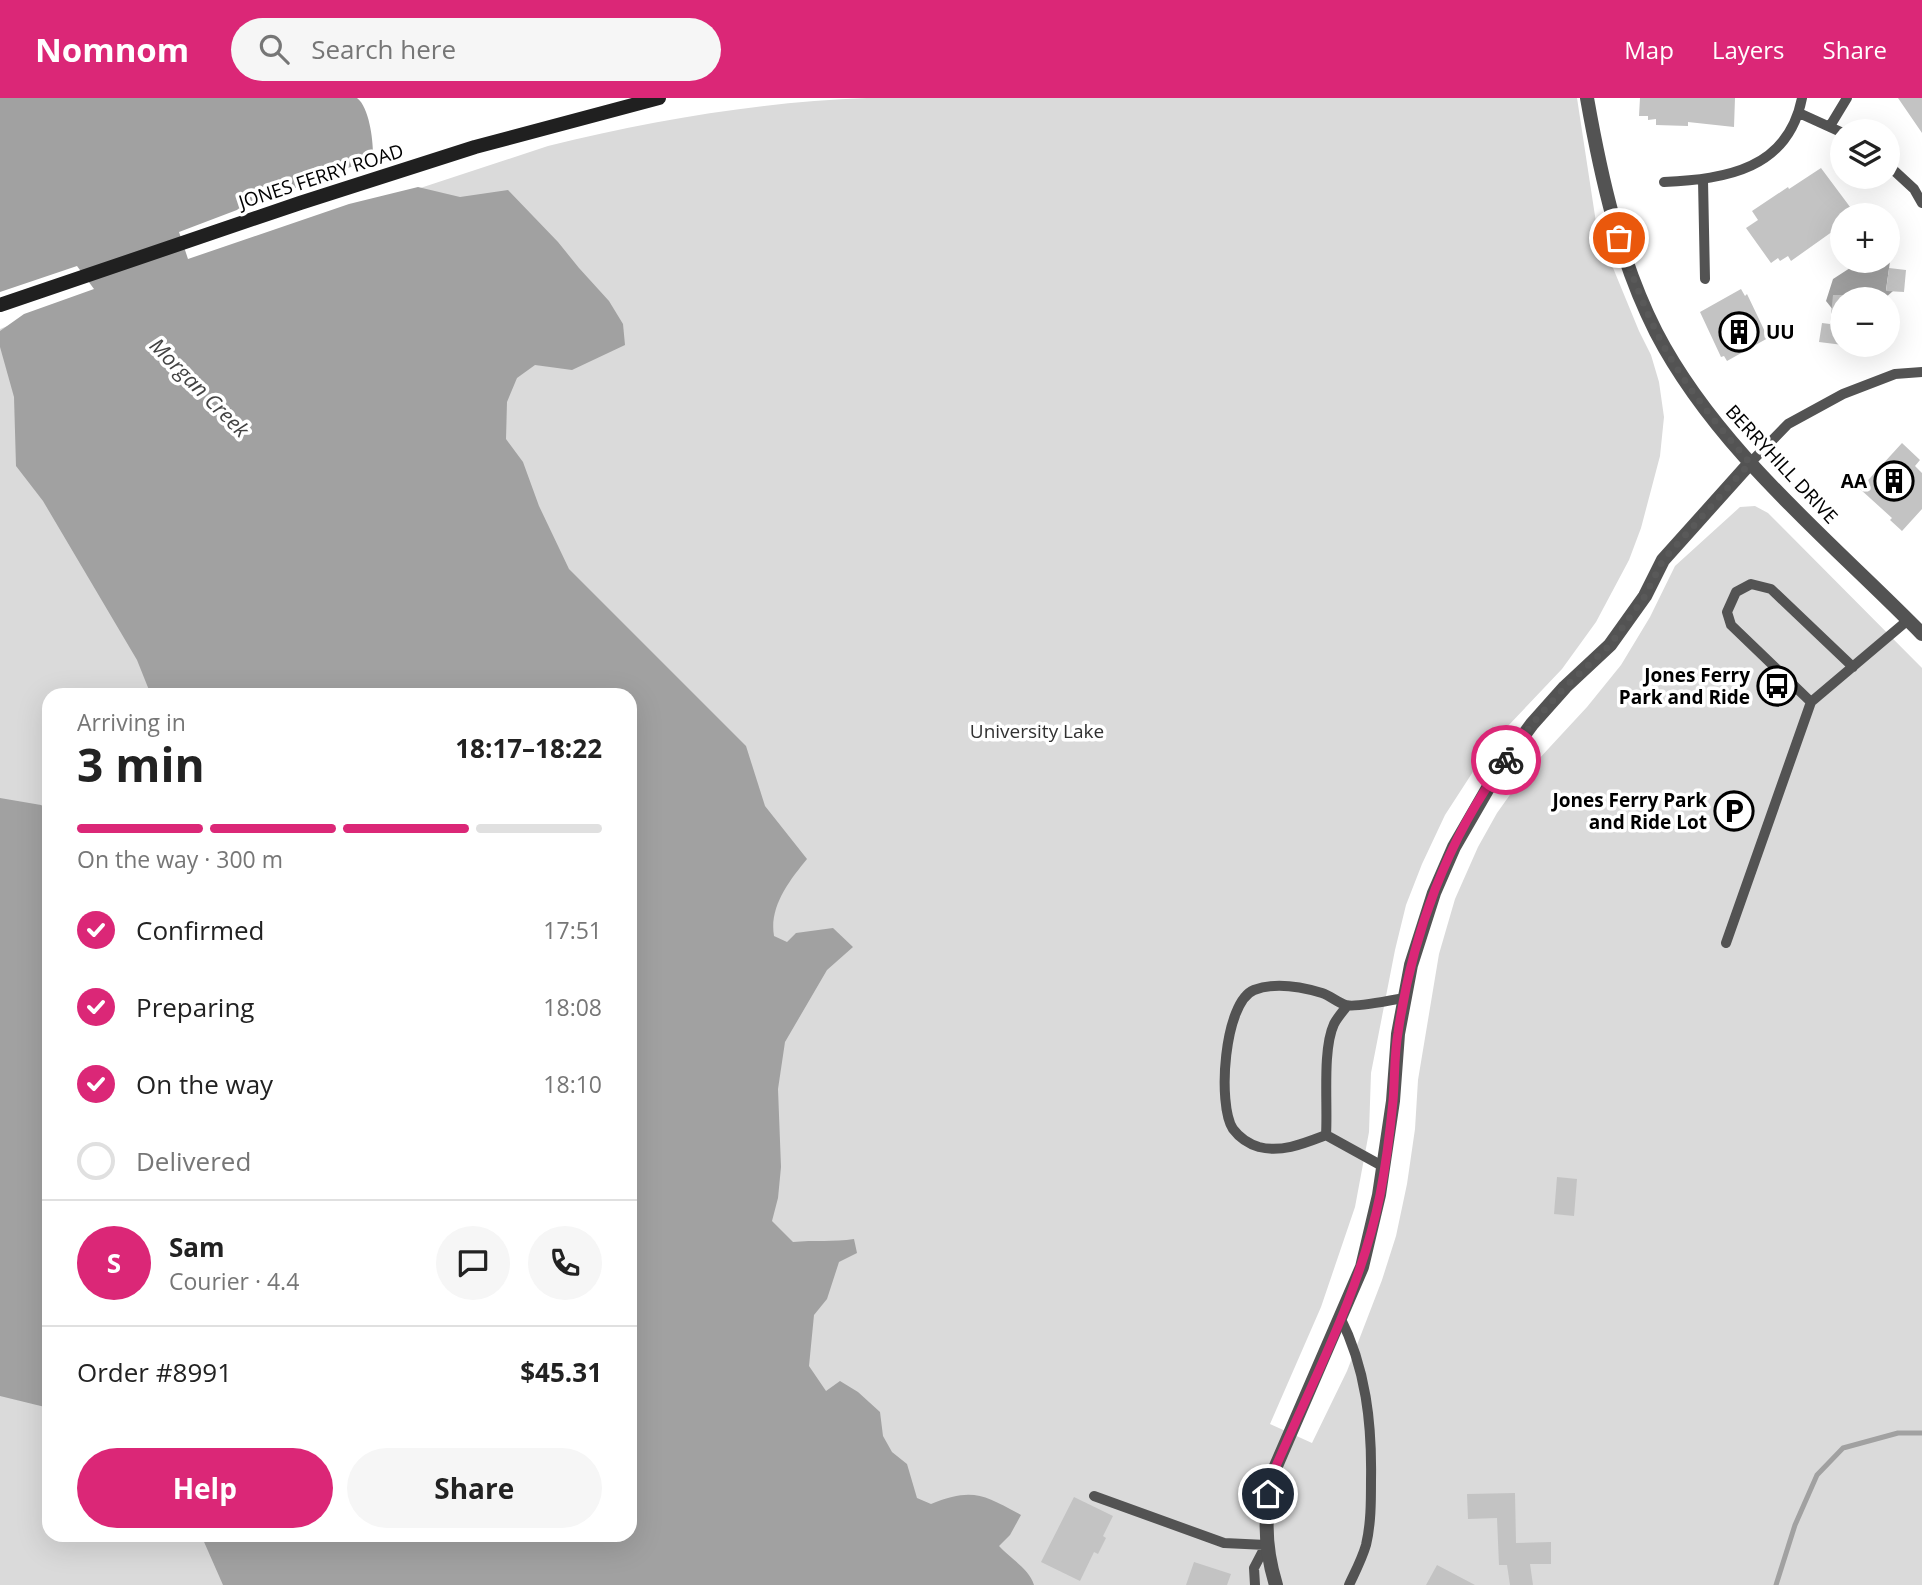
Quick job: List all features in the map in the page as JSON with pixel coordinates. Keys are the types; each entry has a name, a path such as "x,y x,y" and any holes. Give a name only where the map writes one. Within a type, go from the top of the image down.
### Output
{"street":[{"name":"JONES FERRY ROAD","path":"2,303 475,147 659,98"},
{"name":"BERRYHILL DRIVE","path":"1587,98 1598,160 1619,238 1651,320 1678,369 1701,404 1750,463 1922,634"},
{"path":"1276,1585 1266,1545 1268,1494 1276,1466 1362,1267 1380,1195 1404,998 1420,931 1434,893 1454,847 1499,769 1532,724 1565,687 1610,645 1645,596 1663,560 1750,463"}],"lane":[{"path":"1664,182 1703,180 1759,163 1790,135 1802,98"},
{"path":"1834,119 1847,98"},
{"path":"1799,113 1830,126"},
{"path":"1900,176 1914,189 1922,203"},
{"path":"1703,180 1705,279"},
{"path":"1750,463 1788,424 1843,394 1895,373 1922,372"},
{"path":"1811,702 1731,625 1727,612 1736,592 1751,584 1771,589 1853,667"},
{"path":"1726,943 1811,702 1909,620"},
{"path":"1384,1167 1326,1135 1284,1148 1260,1147 1245,1141 1232,1127 1226,1103 1229,1027 1240,1002 1252,991 1271,985 1322,993 1347,1006 1404,998"},
{"path":"1326,1135 1329,1049 1334,1024 1347,1006"},
{"path":"1340,1317 1354,1351 1365,1390 1371,1467 1371,1509 1366,1545 1349,1585"},
{"path":"1094,1496 1224,1543 1266,1545 1254,1568 1255,1585"}],"green space":[{"name":"University Lake","path":"867,98 1577,98 1597,229 1651,355 1659,382 1664,417 1660,456 1641,528 1629,560 1596,622 1562,669 1507,727 1478,764 1445,815 1422,864 1406,905 1395,950 1371,1073 1369,1132 1355,1207 1321,1307 1270,1424 1312,1443 1347,1371 1382,1280 1396,1236 1407,1184 1415,1129 1418,1080 1439,954 1455,899 1478,847 1497,813 1524,775 1587,707 1621,665 1650,617 1675,566 1740,507 1755,506 1768,513 1922,668 1922,1585 0,1585 0,329 35,315 548,146 706,114"}],"water":[{"path":"0,98 357,98 365,108 373,153 356,165 179,232 188,259 349,204 418,187 460,197 508,190 609,301 623,324 625,345 572,370 535,365 517,378 507,402 506,439 523,462 539,506 569,569 746,746 765,806 807,859 787,885 777,905 774,936 787,942 796,933 833,928 853,947 827,970 785,1042 778,1089 781,1167 778,1198 772,1221 793,1242 854,1239 857,1253 839,1262 827,1299 814,1315 809,1366 826,1391 840,1381 858,1392 880,1412 883,1436 892,1452 907,1464 917,1498 931,1504 958,1496 978,1496 997,1502 1021,1515 1010,1535 999,1546 1024,1569 1034,1585 223,1585 204,1542 637,1542 637,688 148,688 137,660 43,501 16,466 14,397 0,347 0,331 24,314 94,289 77,266 0,292"},
{"path":"1842,273 1888,273 1886,287 1830,287 1833,279"},
{"path":"1830,288 1830,306 1826,301"},
{"path":"0,798 42,806 42,1406 0,1396"}],"building":[{"path":"1640,98 1735,98 1734,127 1688,122 1688,126 1656,125 1656,119 1648,120 1648,116 1639,116"},
{"path":"1898,98 1922,98 1922,133"},
{"path":"1821,168 1830,180 1830,189 1837,189 1847,203 1830,203 1830,233 1791,261 1788,256 1771,263 1746,228 1758,220 1752,211 1788,187 1789,189"},
{"path":"1906,270 1904,292 1900,292 1900,287 1887,287 1888,273"},
{"name":"UU","path":"1741,289 1745,296 1747,294 1768,338 1727,361 1724,356 1721,357 1700,312"},
{"path":"1822,323 1830,324 1830,343 1819,342"},
{"name":"AA","path":"1902,443 1920,460 1915,466 1922,473 1922,509 1902,531 1890,520 1892,518 1860,489"},
{"path":"1557,1177 1577,1179 1574,1216 1554,1214"},
{"path":"1515,1493 1516,1543 1551,1542 1551,1564 1530,1564 1533,1585 1510,1585 1507,1565 1499,1565 1497,1518 1468,1519 1467,1494"},
{"path":"1074,1497 1113,1516 1098,1554 1094,1552 1080,1581 1041,1562"},
{"path":"1194,1562 1231,1574 1227,1585 1186,1585"},
{"path":"1437,1565 1475,1585 1426,1585"}],"waterway":[{"name":"Morgan Creek","path":"1776,1585 1795,1525 1817,1475 1843,1448 1898,1433 1922,1433"}],"way so far":[{"path":"1506,760 1532,724 1565,687 1610,645 1645,596 1663,560 1750,463 1709,415 1678,369 1656,331 1619,238"}],"place":[{"name":"UU","path":"1739,332"},
{"name":"AA","path":"1894,481"},
{"name":"Jones Ferry Park and Ride","path":"1777,686"},
{"name":"Jones Ferry Park and Ride Lot","path":"1734,811"}],"route":[{"path":"1268,1494 1276,1466 1362,1267 1380,1195 1393,1101 1398,1034 1420,931 1454,847 1477,803 1506,760"}]}
